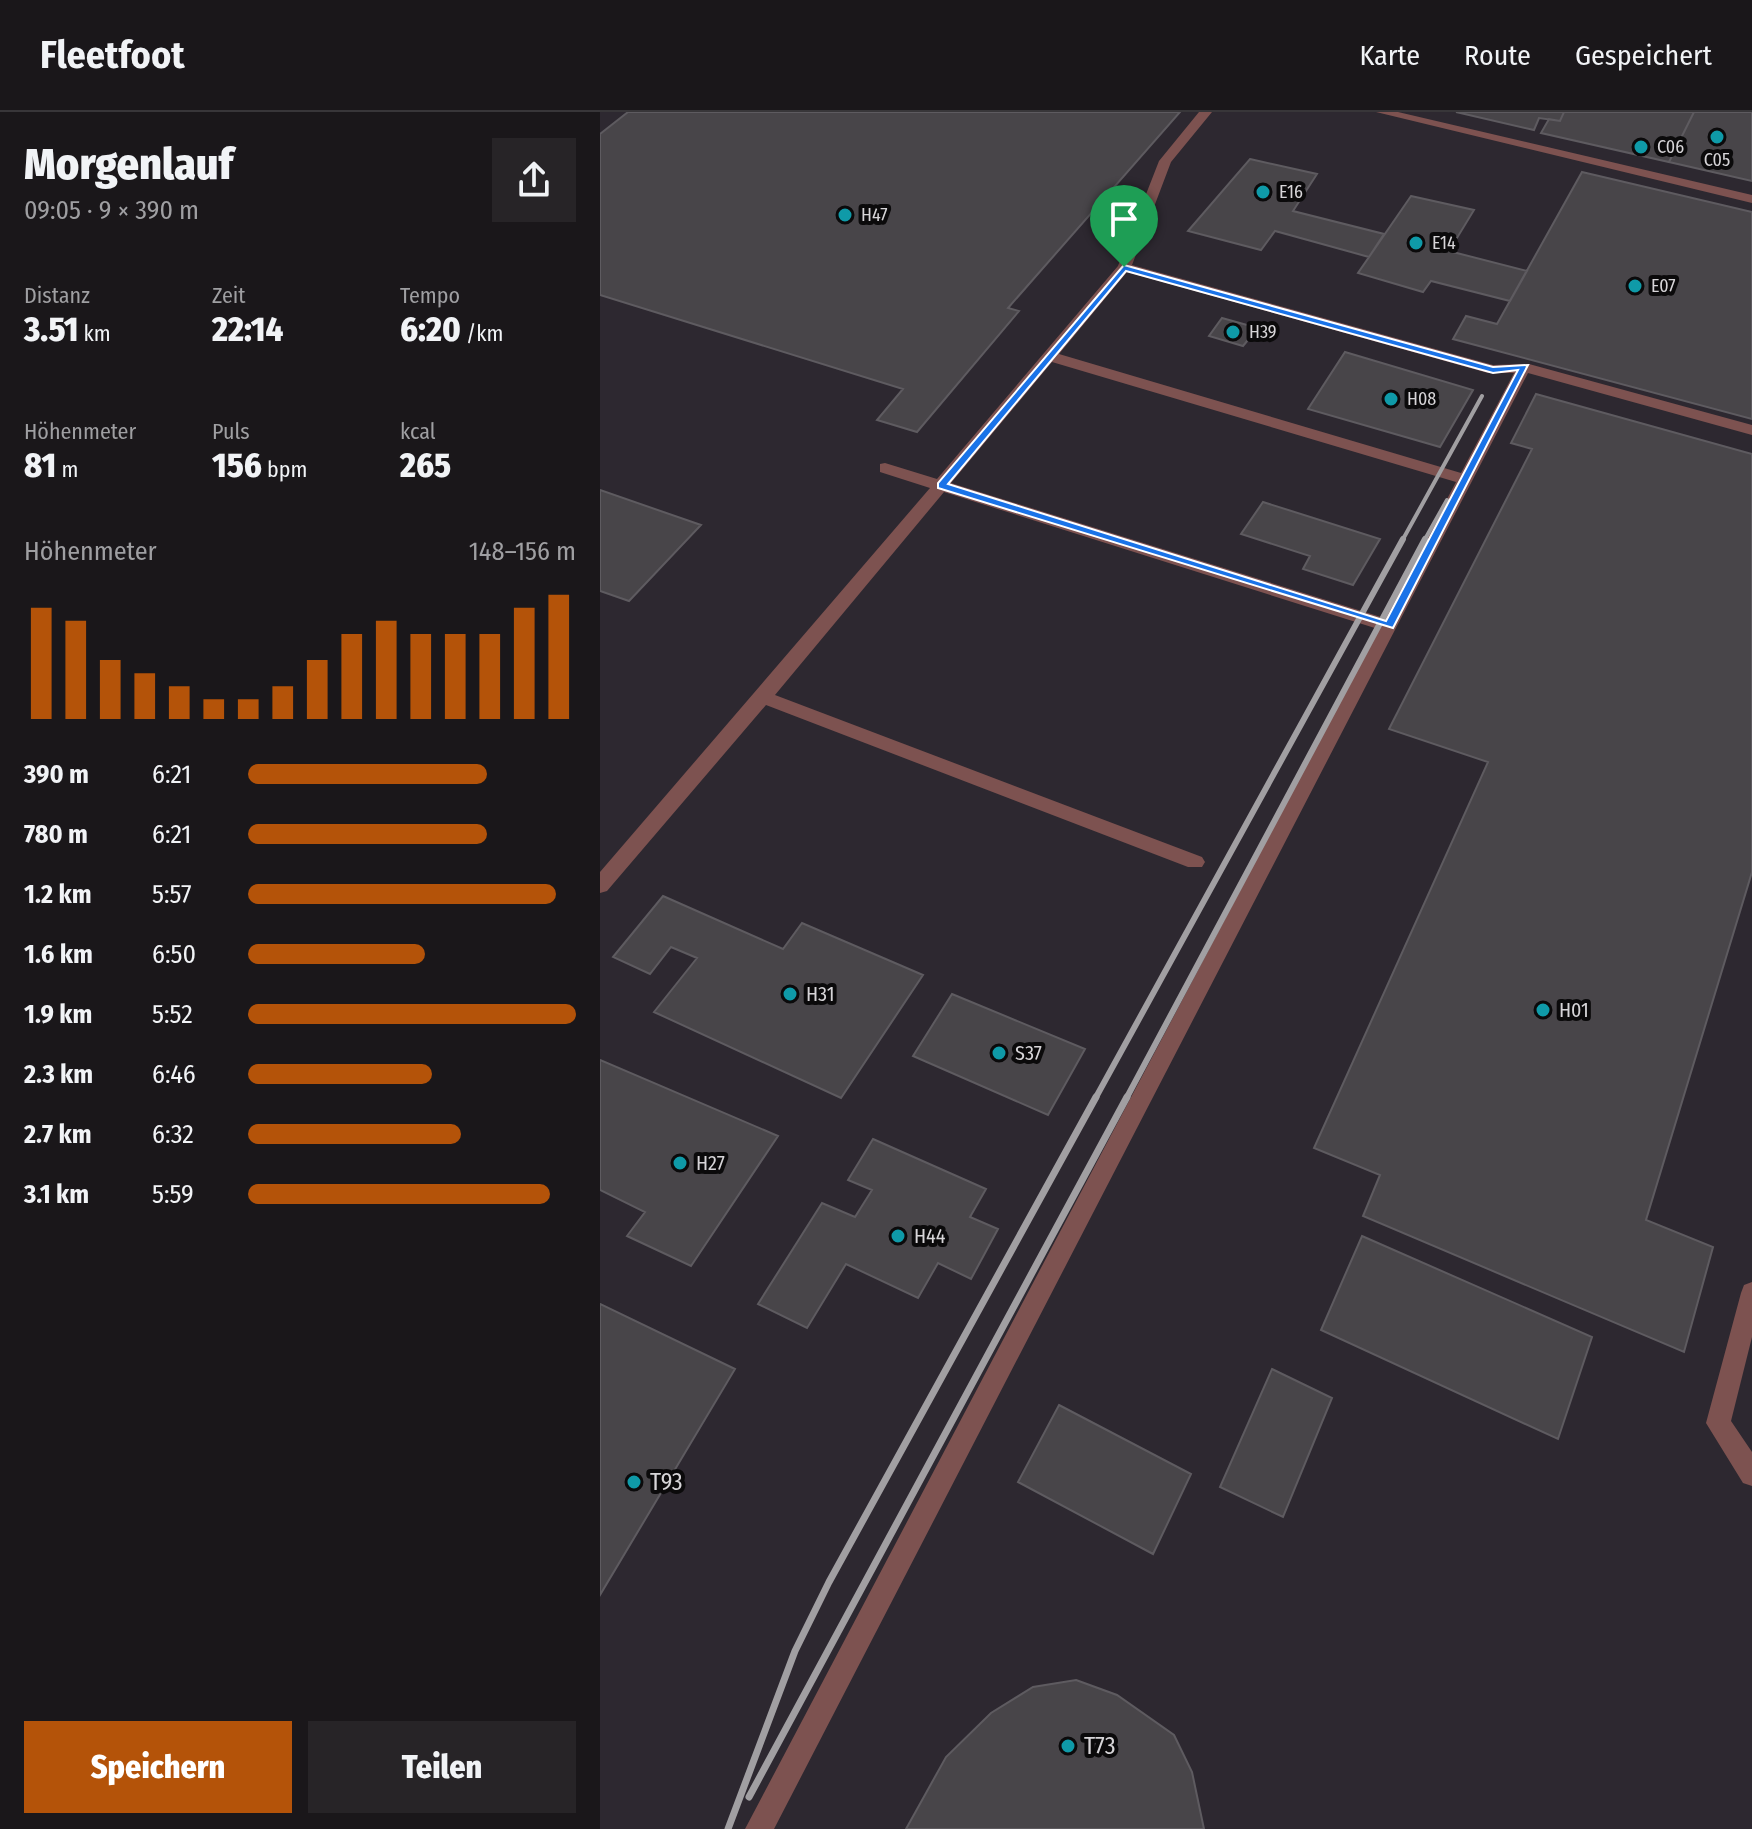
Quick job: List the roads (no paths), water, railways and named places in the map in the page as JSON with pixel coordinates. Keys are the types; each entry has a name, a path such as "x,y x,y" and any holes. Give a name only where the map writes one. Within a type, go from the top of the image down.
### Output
{"lane":[{"path":"600,885 763,697 1124,267 1165,161 1206,112"},
{"path":"1382,112 1752,199"},
{"path":"1124,267 1493,370 1524,367 1752,430"},
{"path":"1049,356 1465,479"},
{"path":"759,1829 1524,367"},
{"path":"885,468 1389,626"},
{"path":"763,697 1195,862"},
{"path":"1752,1293 1718,1423 1752,1474"}],"railway":[{"path":"1402,541 1482,396"},
{"path":"1424,541 1447,500"},
{"path":"1095,1099 1403,539"},
{"path":"1126,1099 1425,539"},
{"path":"728,1829 795,1651 829,1582 1096,1097"},
{"path":"749,1797 1127,1097"}],"place":[{"name":"C05","path":"1717,137"},
{"name":"C06","path":"1641,147"},
{"name":"E16","path":"1263,192"},
{"name":"H47","path":"845,215"},
{"name":"E14","path":"1416,243"},
{"name":"E07","path":"1635,286"},
{"name":"H39","path":"1233,332"},
{"name":"H08","path":"1391,399"},
{"name":"H31","path":"790,994"},
{"name":"H01","path":"1543,1010"},
{"name":"S37","path":"999,1053"},
{"name":"H27","path":"680,1163"},
{"name":"H44","path":"898,1236"},
{"name":"T93","path":"634,1482"},
{"name":"T73","path":"1068,1746"}]}
